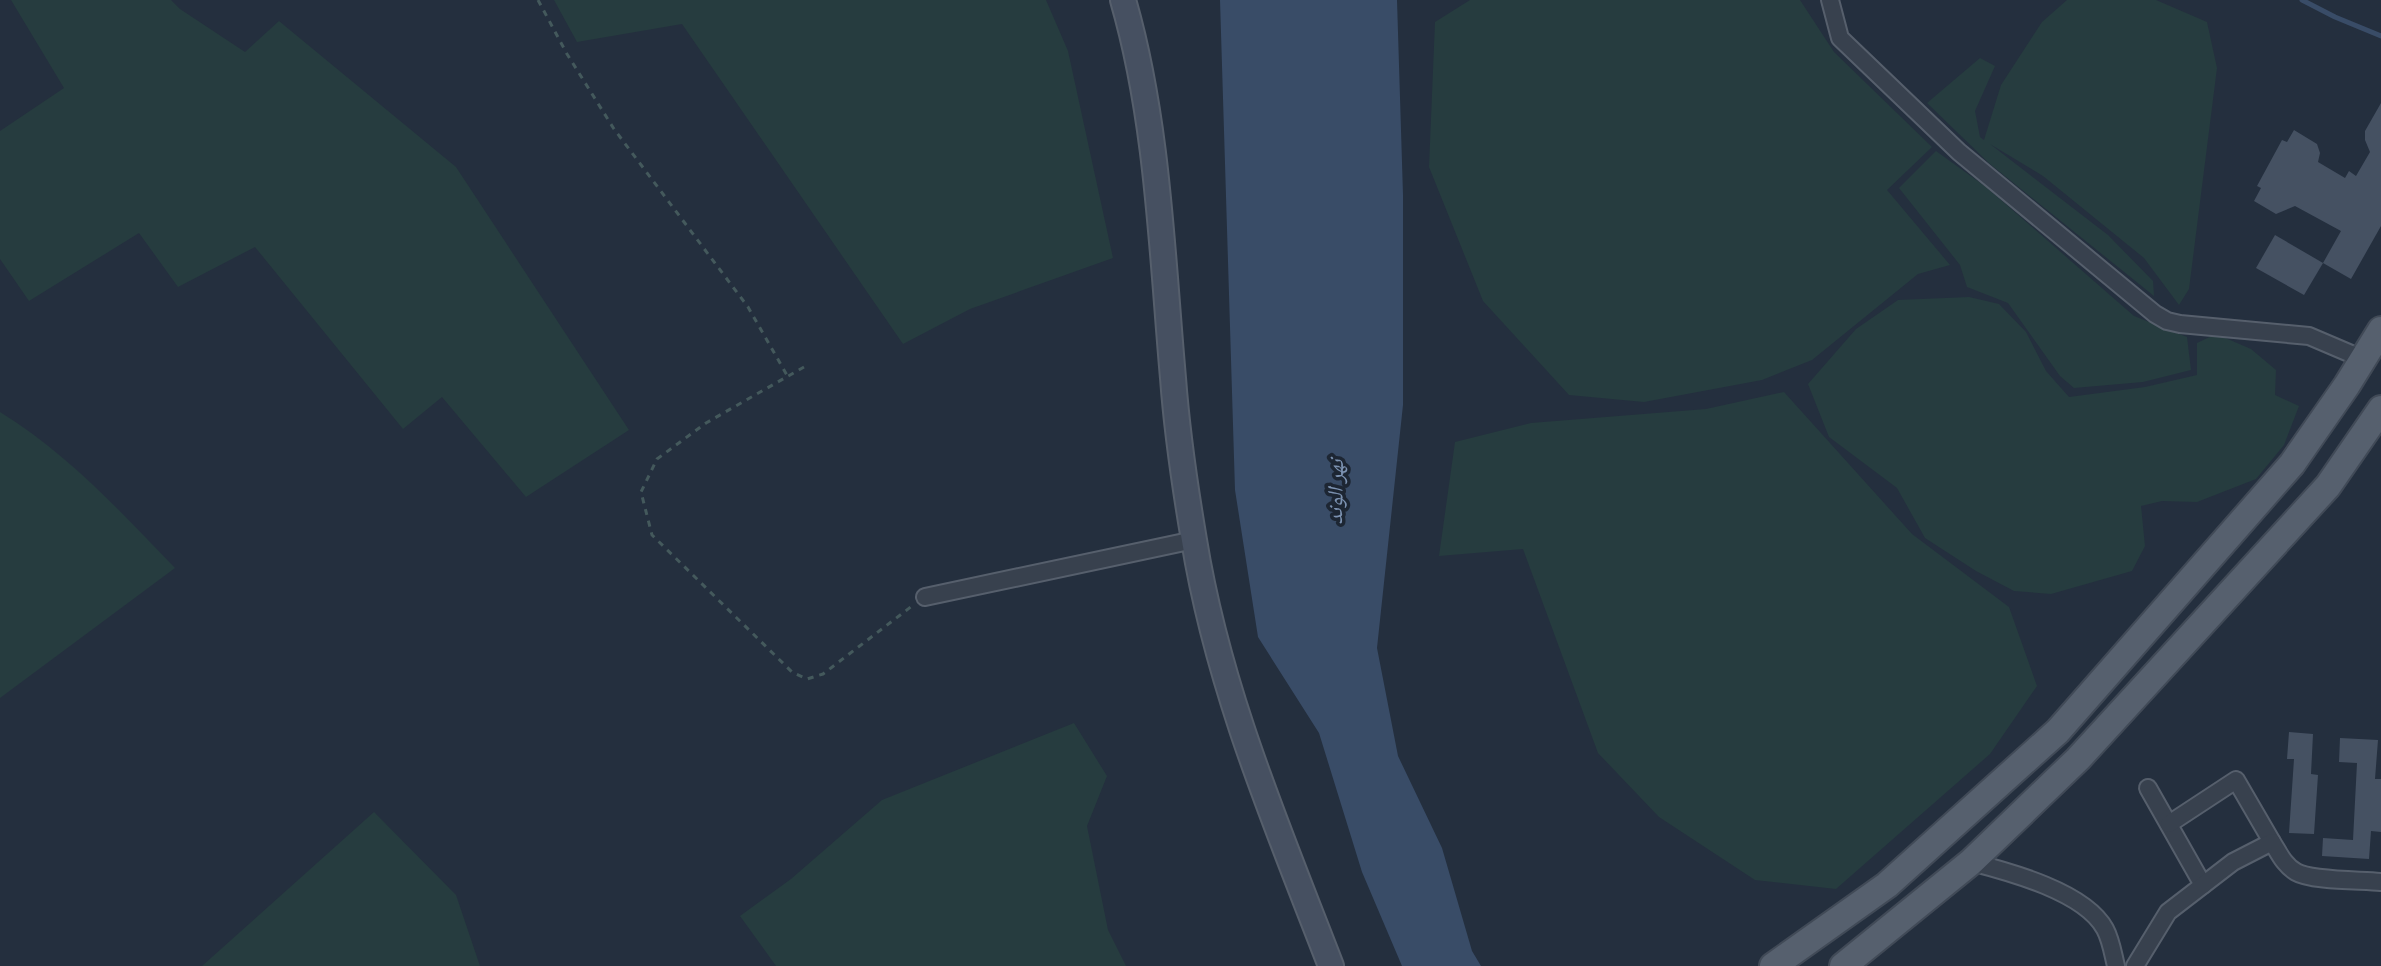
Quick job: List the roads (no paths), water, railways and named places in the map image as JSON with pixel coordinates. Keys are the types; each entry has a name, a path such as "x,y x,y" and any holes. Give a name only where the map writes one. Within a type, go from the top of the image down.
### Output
{"main road":[{"path":"1773,966 1887,885 2058,731 2303,449 2381,330"},
{"path":"1843,966 1971,862 2078,759 2262,560 2334,476 2381,409"},
{"path":"2303,449 2334,476"}],"street":[{"path":"1123,0 1135,51 1157,193 1173,380 1194,540 1213,636 1238,721 1331,966"},
{"path":"1830,0 1840,38 1959,152 2155,314 2180,324 2309,336 2363,359"},
{"path":"925,597 1194,540"},
{"path":"2169,824 2236,780 2282,861 2295,872 2307,877 2381,882"},
{"path":"2148,788 2203,885"},
{"path":"2135,966 2168,912 2233,862 2272,842"},
{"path":"1971,862 2014,874 2052,890 2089,911 2105,928 2116,966"}],"water":[{"name":"نهر الوند","path":"1220,0 1397,0 1403,195 1403,405 1377,648 1398,756 1442,848 1472,951 1481,966 1402,966 1362,872 1319,733 1258,637 1235,490"}],"waterway":[{"path":"2302,0 2381,36"}]}
